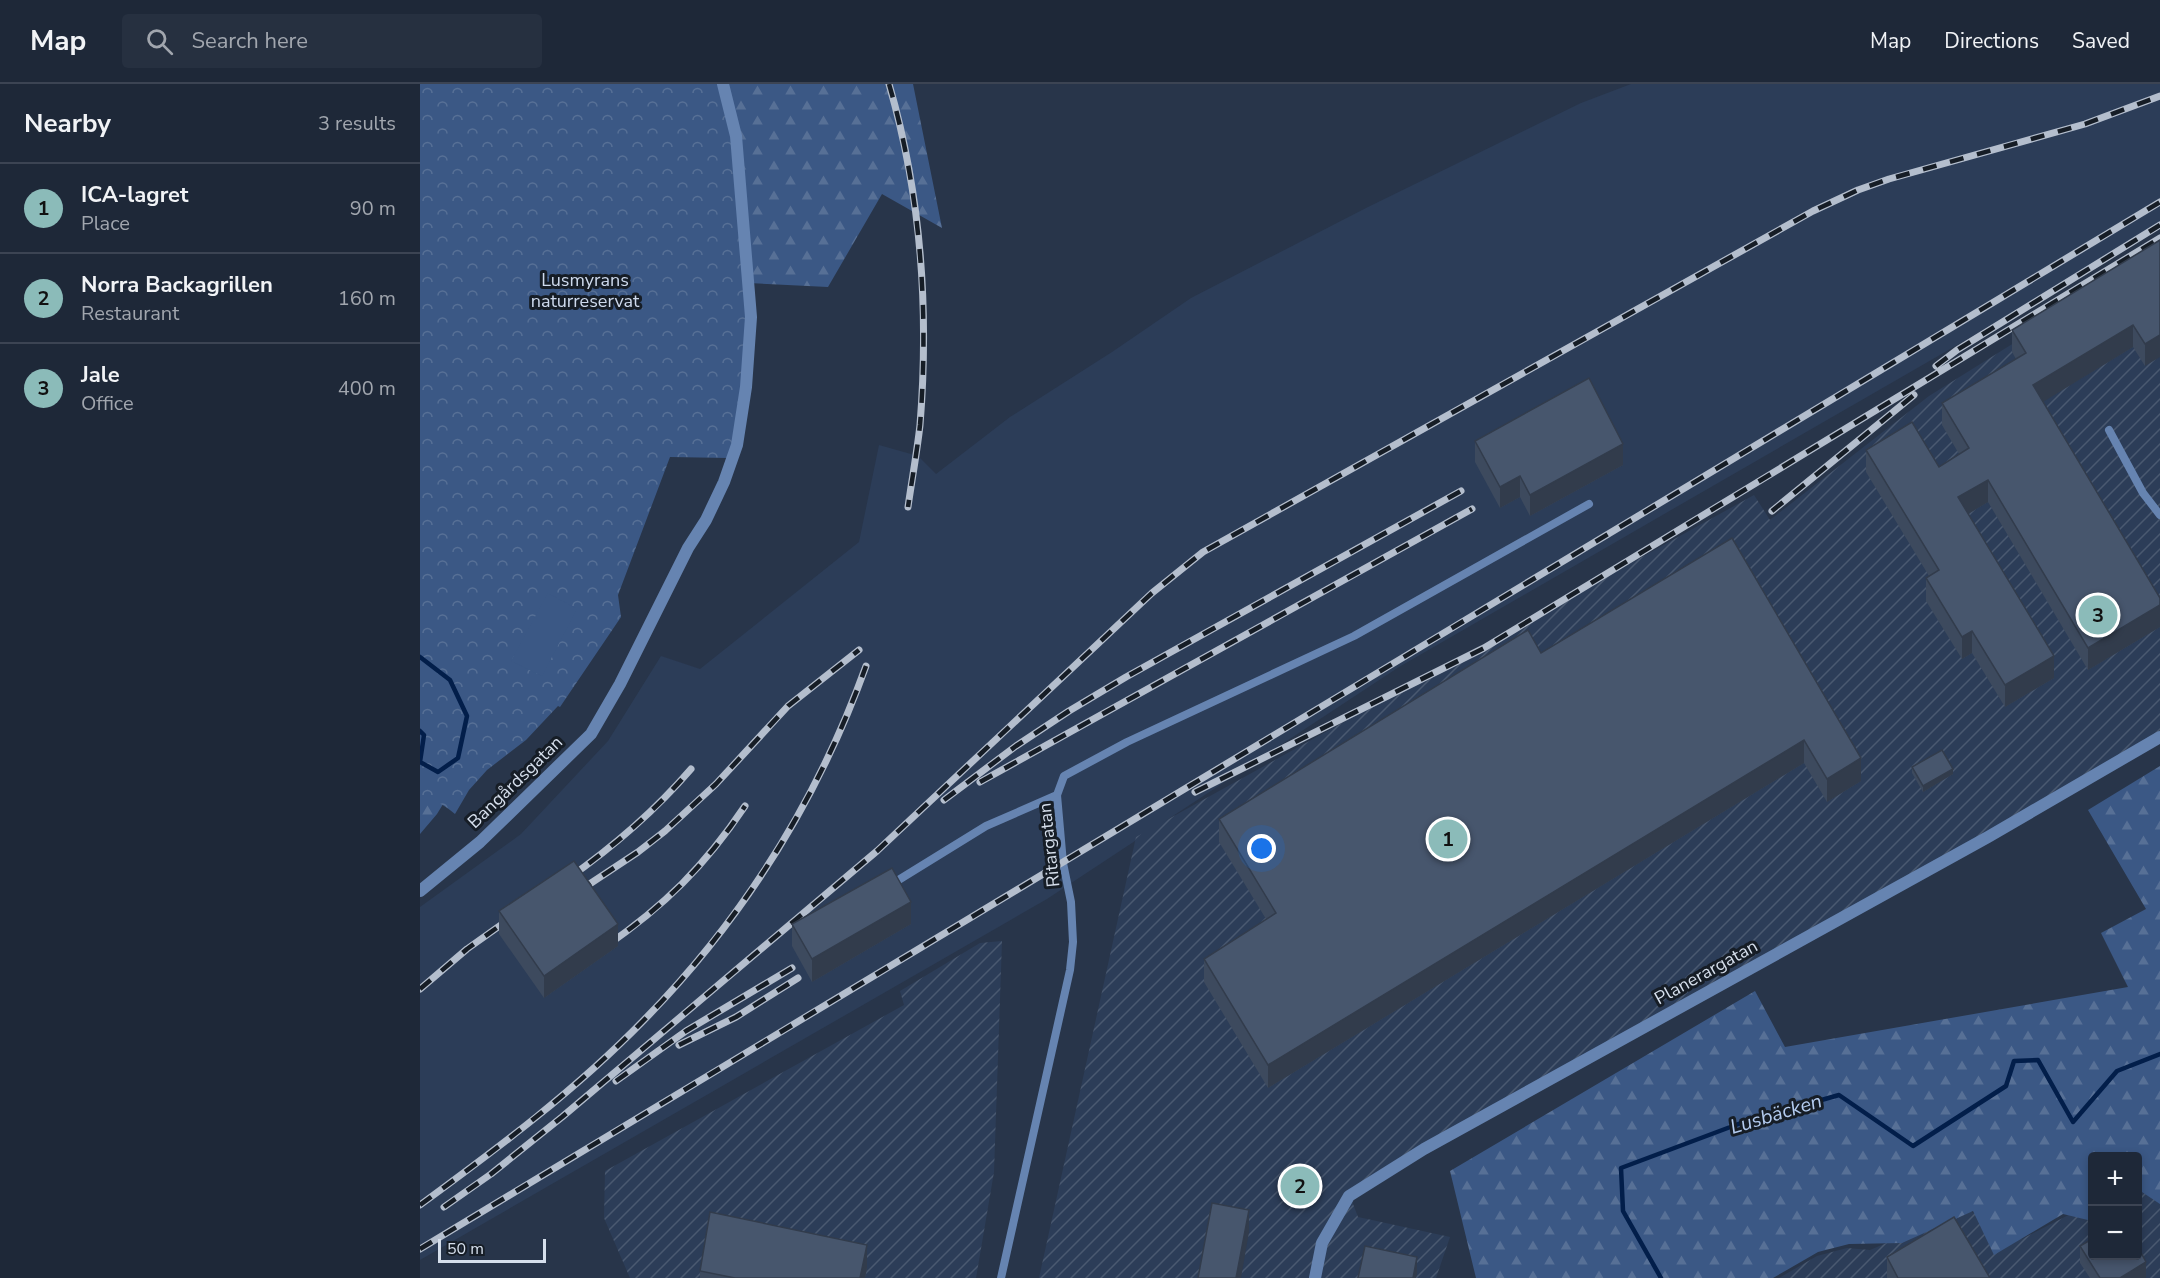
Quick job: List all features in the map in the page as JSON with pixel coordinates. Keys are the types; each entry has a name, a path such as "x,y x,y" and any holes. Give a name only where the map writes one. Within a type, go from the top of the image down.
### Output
{"street":[{"name":"Bangårdsgatan","path":"420,891 480,842 591,734 620,684 724,482 737,445 746,387 751,317 736,136 723,84"},
{"name":"Planerargatan","path":"1315,1278 1323,1243 1349,1196 1424,1149 1978,843 2160,738"}],"lane":[{"path":"2109,430 2143,494 2160,516"},
{"name":"Ritargatan","path":"1001,1278 1070,970 1073,942 1071,902 1063,863 1057,795 1064,776 1127,742 1354,636 1589,504"},
{"path":"880,891 986,826 1057,795"}],"shaded area":[{"path":"1631,84 2160,84 2160,228 1399,667 1047,899 420,1260 420,907 521,834 608,741 661,656 700,669 859,542 879,445 918,456 936,474 1010,417 1191,298 1368,207 1581,103"},
{"path":"2160,252 2160,737 1350,1196 1358,1217 1450,1237 1436,1278 1039,1278 1136,837 1754,495 1770,520 1929,396"},
{"path":"1002,941 994,1172 976,1278 630,1278 604,1218 605,1171 904,1005 900,991 980,943"},
{"path":"2160,1168 2160,1278 1779,1278 1817,1256 1847,1248 1870,1250 1966,1209 2022,1239 2088,1205 2088,1260 2142,1260 2142,1178"}],"green space":[{"name":"Lusmyrans naturreservat","path":"420,84 913,84 942,228 882,194 828,287 708,281 484,737 437,814 420,834"},
{"name":"Lusmyrans naturreservat","path":"420,84 728,84 750,212 752,333 729,458 670,457 618,595 621,617 560,707 558,706 526,740 487,770 469,790 455,814 439,803 430,802 420,805"},
{"path":"548,593 577,609 542,676 511,661"},
{"path":"2160,766 2160,1204 2142,1192 2142,1152 2088,1152 2088,1220 2063,1214 1994,1255 1973,1211 1902,1243 1849,1244 1818,1252 1773,1278 1476,1278 1450,1171 1755,991 1785,1047 2128,987 2101,933 2146,909 2088,810"}],"building":[{"path":"2160,240 2160,335 2145,344 2133,325 2033,385 2160,598 2160,605 2088,648 1988,480 1958,497 2054,656 2005,685 1972,631 1962,637 1926,578 1939,570 1866,450 1912,422 1939,467 1969,448 1942,403 2026,353 2012,330"},
{"path":"1589,378 1623,444 1530,495 1520,476 1500,487 1475,441"},
{"path":"1732,538 1861,758 1827,779 1804,740 1268,1065 1204,959 1276,913 1219,819 1528,630 1541,653"},
{"path":"1942,750 1953,769 1923,786 1912,767"},
{"path":"574,861 618,924 544,976 499,911"},
{"path":"892,868 911,902 812,959 792,924"},
{"path":"1212,1203 1249,1210 1236,1278 1198,1278"},
{"path":"710,1212 867,1245 860,1278 735,1278 700,1271"},
{"path":"1954,1217 1990,1278 1898,1278 1887,1257"},
{"path":"2088,1241 2088,1259 2080,1246"},
{"path":"1365,1246 1417,1257 1413,1278 1358,1278"},
{"path":"2142,1254 2146,1262 2120,1278 2100,1278 2089,1260 2142,1260"}],"waterway":[{"name":"Lusbäcken","path":"420,657 450,680 467,716 458,758 438,772 420,762 424,735 420,731"},
{"name":"Lusbäcken","path":"1661,1278 1623,1211 1621,1168 1741,1123 1839,1095 1913,1146 2006,1086 2014,1061 2038,1060 2073,1122 2117,1071 2160,1054"}],"railway":[{"path":"889,84 909,168 923,296 923,382 920,425 908,507"},
{"path":"444,1207 491,1174 562,1117 877,851 1152,593 1203,552 1813,211 1858,190 1889,179 2085,124 2160,96"},
{"path":"420,1249 2160,202"},
{"path":"1936,366 1957,350 2160,225"},
{"path":"1195,792 1484,648 2160,238"},
{"path":"1772,511 1914,395"},
{"path":"944,800 1016,746 1069,711 1461,491"},
{"path":"980,782 1472,509"},
{"path":"579,891 665,831 716,784 788,706 859,650"},
{"path":"420,1205 507,1140 618,1046 680,981 714,941 745,899 801,810 847,715 866,666"},
{"path":"566,880 632,828 691,769"},
{"path":"605,947 646,916 682,884 714,848 745,806"},
{"path":"420,989 467,949 512,917"},
{"path":"616,1081 686,1031 792,968"},
{"path":"679,1045 736,1017 798,978"}],"place":[{"name":"Jale","path":"2098,615"},
{"name":"ICA-lagret","path":"1448,839"},
{"name":"Norra Backagrillen","path":"1300,1186"}]}
